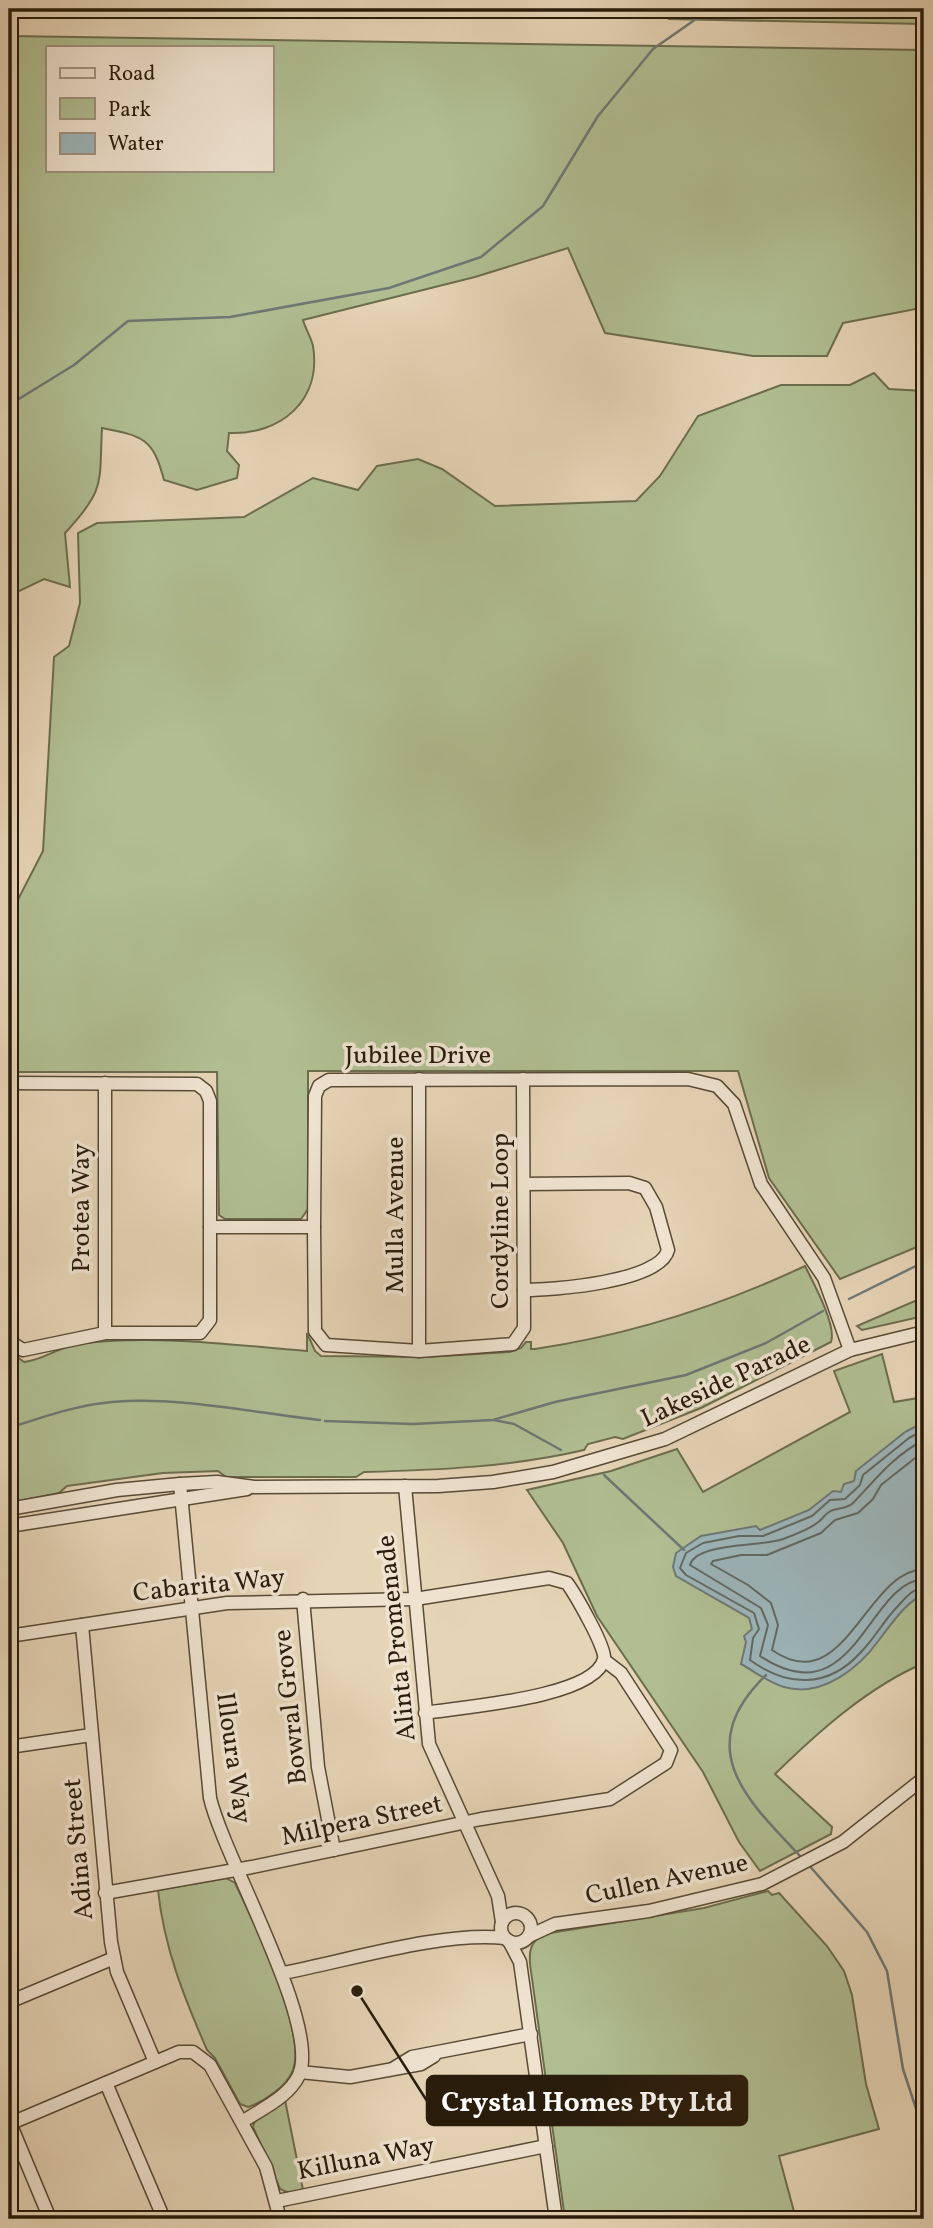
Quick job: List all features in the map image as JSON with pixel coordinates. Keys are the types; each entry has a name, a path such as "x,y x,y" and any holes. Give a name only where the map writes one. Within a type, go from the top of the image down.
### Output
{"street":[{"name":"Jubilee Drive","path":"314,1227 315,1096 319,1086 335,1079 699,1079 723,1090 739,1113 765,1194 809,1253 830,1289 850,1350"},
{"name":"Mulla Avenue","path":"419,1079 419,1351"},
{"name":"Cordyline Loop","path":"314,1227 314,1323 321,1341 332,1346 419,1351 489,1348 513,1343 524,1328 523,1079"},
{"path":"9,1083 193,1083 206,1091 209,1101 210,1227 210,1320 205,1330 195,1335 105,1333 23,1350 9,1341"},
{"name":"Protea Way","path":"105,1083 105,1333"},
{"path":"524,1184 629,1184 645,1188 656,1207 668,1250 658,1265 624,1276 562,1289 524,1290"},
{"path":"210,1227 314,1227"},
{"name":"Lakeside Parade","path":"9,1509 117,1490 180,1484 217,1482 254,1487 405,1486 503,1480 605,1459 701,1424 850,1350 924,1332"},
{"name":"Illoura Way","path":"180,1484 210,1798 220,1834 283,1973 298,2038 300,2072"},
{"name":"Alinta Promenade","path":"405,1486 425,1713 432,1754 498,1896 505,1932 520,1962 555,2219"},
{"name":"Lakeside Parade","path":"9,1526 254,1487"},
{"name":"Cabarita Way","path":"9,1636 248,1601 415,1598 560,1579 571,1588 600,1642 604,1660"},
{"name":"Bowral Grove","path":"303,1600 317,1760 334,1850"},
{"name":"Adina Street","path":"82,1625 105,1893 114,1958 155,2062"},
{"path":"425,1713 557,1692 588,1677 604,1660"},
{"name":"Milpera Street","path":"105,1893 236,1870 463,1823 610,1799 666,1763 671,1749 621,1672 604,1660"},
{"path":"9,1748 91,1735"},
{"name":"Cullen Avenue","path":"505,1932 527,1938 555,1924 714,1898 789,1873 855,1834 924,1778"},
{"name":"Alinta Promenade","path":"498,1896 523,1915"},
{"path":"283,1973 505,1932 512,1913 523,1915 531,1927 527,1938"},
{"name":"Cullen Avenue","path":"523,1915 555,1924"},
{"name":"Alinta Promenade","path":"520,1962 527,1938"},
{"path":"9,2002 114,1958"},
{"path":"242,2122 282,2095 300,2072 340,2078 421,2064 437,2053 531,2034"},
{"path":"50,2219 9,2124 178,2052 200,2055 210,2065 265,2167 277,2201 280,2219"},
{"path":"106,2083 164,2219"},
{"name":"Killuna Way","path":"277,2201 546,2147"}],"green space":[{"path":"692,9 924,9 924,24 668,19"},
{"path":"9,36 924,50 924,268 916,309 843,323 827,356 753,356 605,333 568,248 475,277 303,320 313,346 311,383 294,411 280,421 248,432 229,433 227,451 239,465 237,478 197,490 164,480 155,455 144,441 102,428 98,485 88,506 65,533 70,587 44,579 9,596"},
{"path":"874,373 889,389 924,391 924,1244 840,1279 769,1178 738,1071 308,1071 308,1209 301,1219 225,1219 219,1215 217,1072 9,1072 9,917 43,851 54,657 69,646 80,603 78,533 97,523 244,517 313,478 358,490 377,466 418,459 442,469 495,506 636,501 660,476 698,416 781,385 850,385"},
{"path":"805,1266 828,1315 831,1342 701,1408 623,1439 615,1437 588,1444 584,1450 502,1464 364,1472 356,1477 226,1477 218,1471 163,1473 67,1486 59,1493 9,1503 9,1362 15,1355 24,1362 76,1344 141,1340 307,1351 307,1333 315,1351 321,1356 425,1357 510,1352 521,1348 526,1342 531,1342 531,1349 535,1349 605,1336 673,1318"},
{"path":"924,1297 924,1316 862,1330 857,1326"},
{"path":"882,1354 894,1402 924,1397 924,1663 864,1698 826,1727 775,1774 832,1827 831,1834 760,1871 739,1842 703,1772 597,1616 563,1543 527,1490 611,1471 677,1449 703,1492 850,1412 834,1371"},
{"path":"226,1878 235,1883 276,1976 286,2003 295,2052 293,2070 286,2082 268,2097 248,2107 240,2104 215,2058 207,2050 170,1952 158,1890"},
{"path":"768,1891 772,1895 779,1893 827,1946 844,1971 852,1995 866,2084 879,2129 779,2156 796,2219 565,2219 530,1964 534,1943 544,1934 704,1908"},
{"path":"285,2100 303,2190 289,2193 280,2189 253,2127 255,2120"}],"water":[{"path":"924,1422 924,1594 905,1608 861,1661 825,1684 812,1688 784,1687 741,1664 746,1642 744,1636 752,1629 749,1618 676,1576 673,1567 676,1553 701,1536 756,1526 760,1530 809,1510 833,1491 841,1492 844,1484 854,1481 856,1471 905,1432"}],"waterway":[{"path":"9,405 74,365 128,321 230,317 389,288 481,257 543,206 598,116 653,49 696,19 752,9"},
{"path":"849,1299 924,1262"},
{"path":"325,1421 413,1424 493,1420 555,1402 686,1375 766,1343 823,1311"},
{"path":"9,1428 86,1406 137,1401 190,1403 320,1420"},
{"path":"494,1420 514,1424 561,1450"},
{"path":"604,1475 684,1550"},
{"path":"766,1675 744,1702 732,1727 730,1750 735,1773 747,1795 803,1859"},
{"path":"808,1864 867,1932 887,1971 903,2069 924,2133"}],"place":[{"name":"Crystal Homes Pty Ltd","path":"357,1991"}]}
